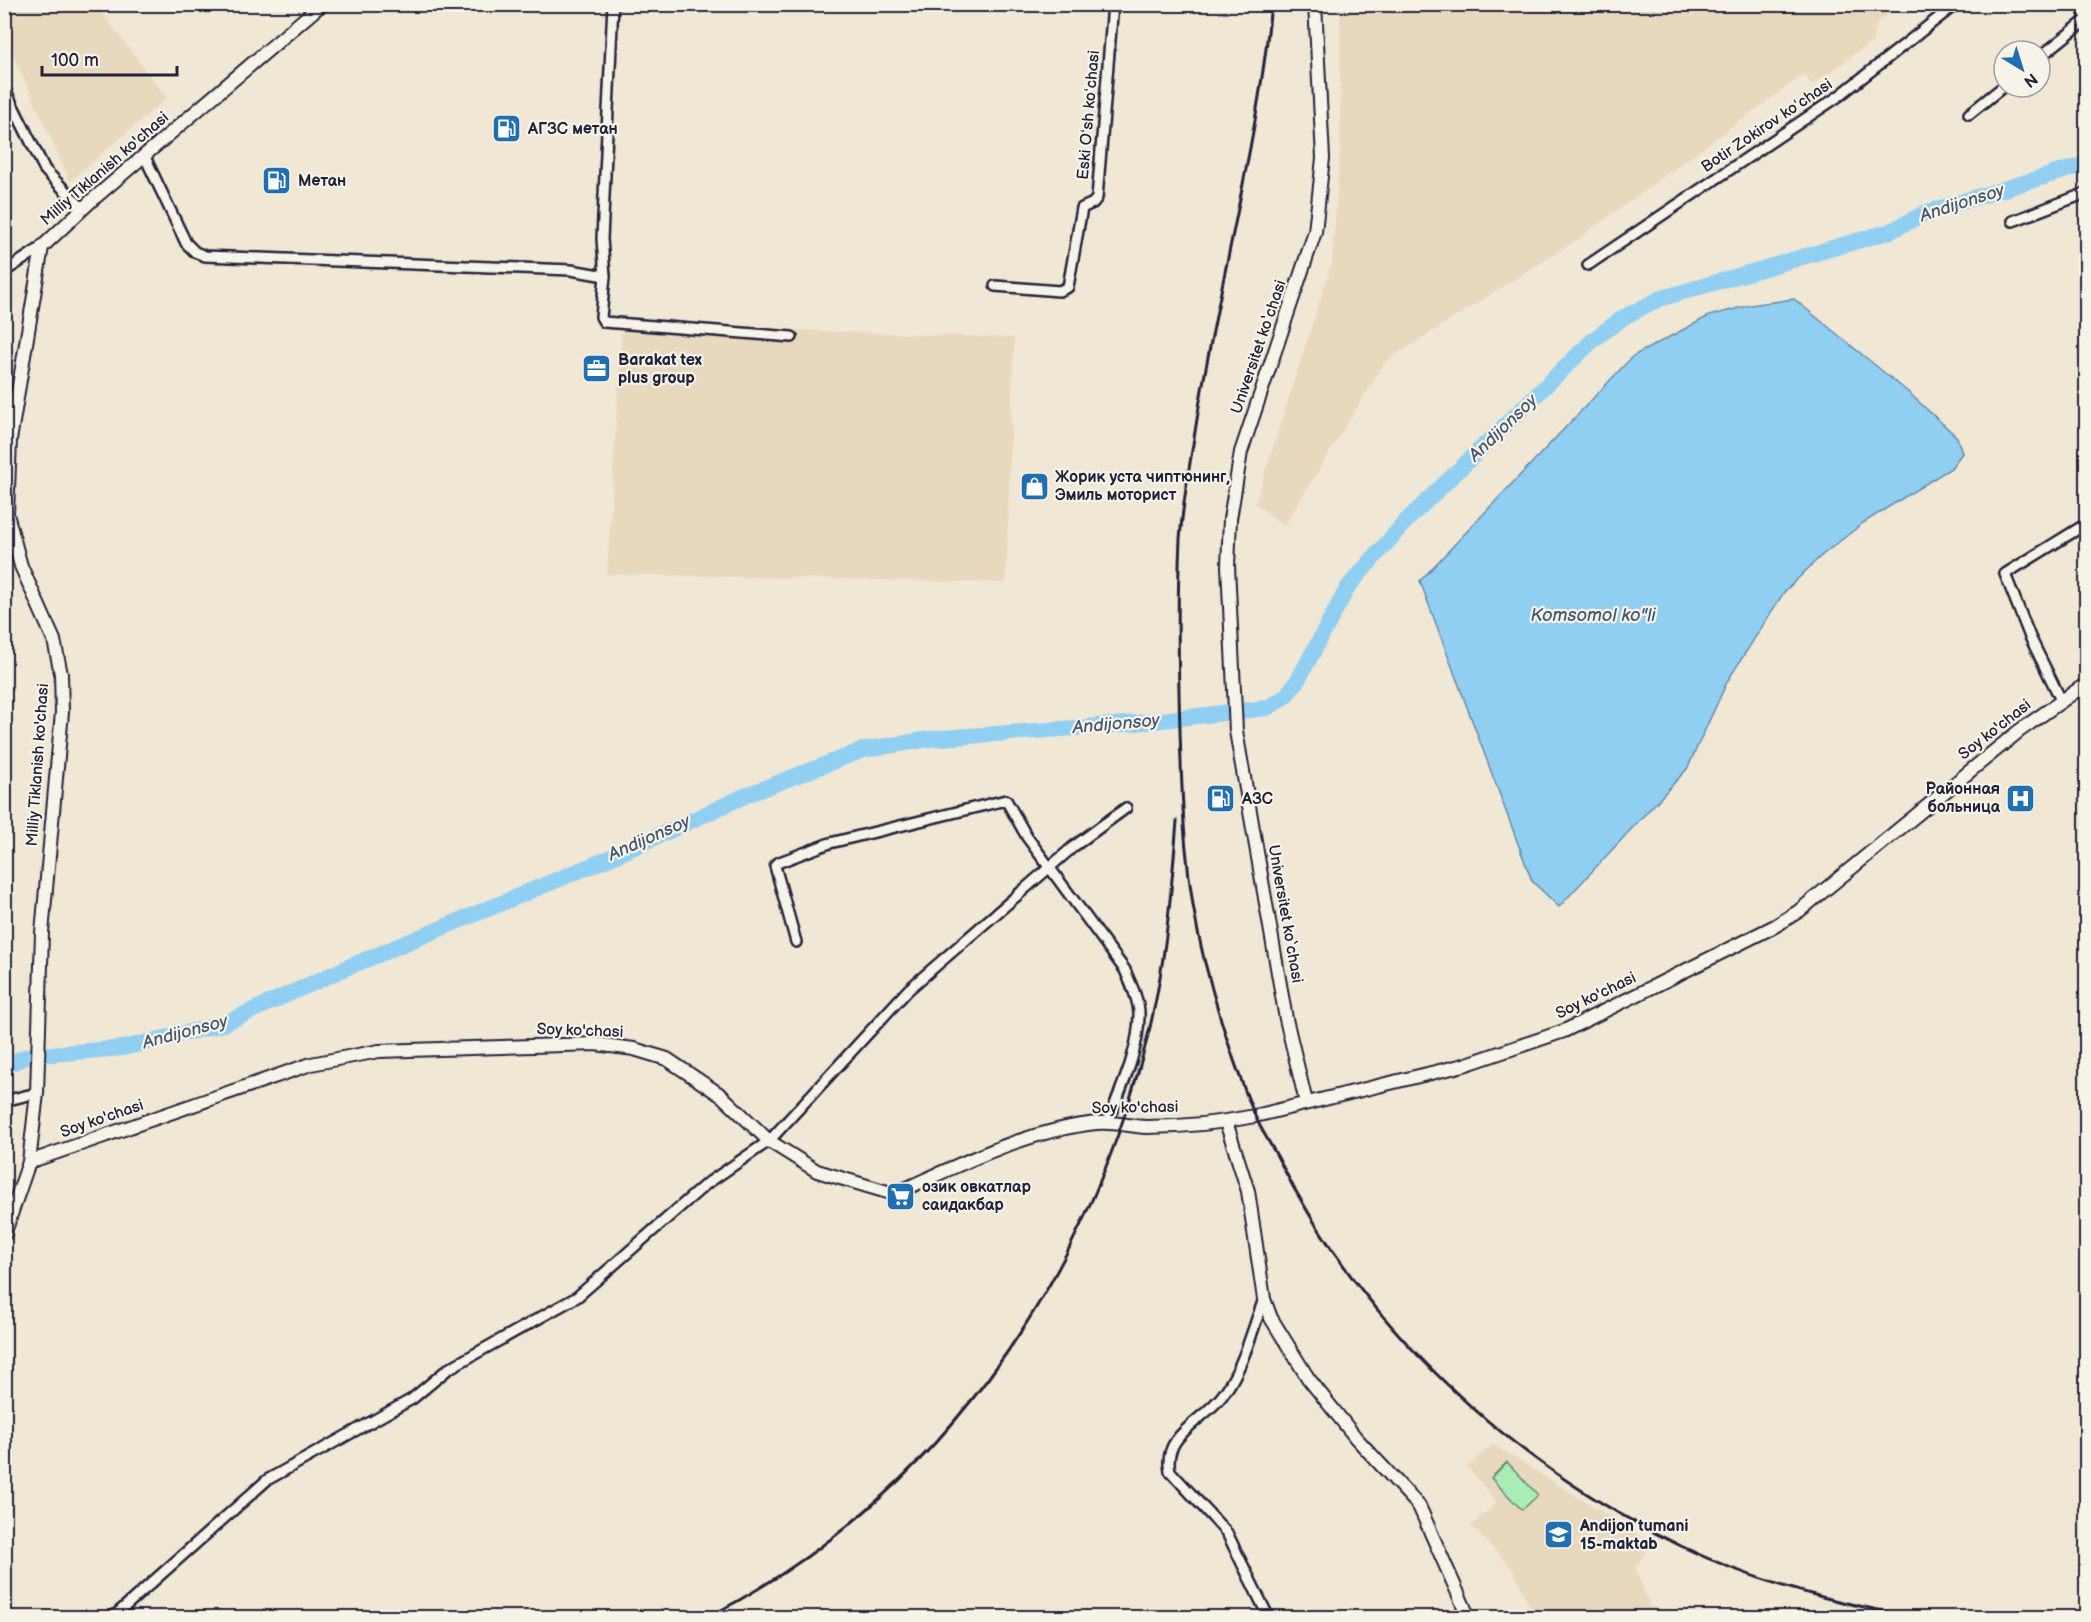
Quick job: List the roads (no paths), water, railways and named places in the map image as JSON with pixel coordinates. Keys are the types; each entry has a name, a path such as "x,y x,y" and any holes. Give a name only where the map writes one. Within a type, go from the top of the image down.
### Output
{"main road":[{"name":"Milliy Tiklanish ko'chasi","path":"4,1235 29,1162 37,1087 42,933 62,712 61,674 54,640 21,566 7,513 10,440 42,247 144,155 322,4"},
{"name":"Universitet kо‘chasi","path":"1306,1102 1286,1019 1236,731 1228,566 1230,519 1240,452 1315,232 1323,158 1315,4"},
{"name":"Soy ko'chasi","path":"29,1162 311,1064 379,1052 435,1048 595,1044 634,1049 667,1059 696,1076 722,1096 769,1141 817,1172 894,1194 969,1160 1036,1135 1107,1122 1148,1127 1226,1122 1358,1092 1464,1065 1564,1031 1775,926 1799,911 1974,768 2061,700 2086,684"},
{"path":"1226,1122 1248,1191 1264,1299 1285,1344 1308,1378 1373,1459 1419,1506 1469,1617"}],"street":[{"path":"613,4 602,239 605,276 601,317 609,325 792,337"},
{"name":"Eski Oʻsh koʻchasi","path":"995,286 1059,291 1068,287 1082,208 1093,204 1097,198 1113,4"},
{"name":"Botir Zokirov koʻchasi","path":"1588,265 1839,96 1956,4"},
{"path":"2052,47 2086,18 2078,4"},
{"path":"4,88 45,170 82,209"},
{"path":"1969,114 1992,96"},
{"path":"144,155 186,243 195,252 206,256 571,270 605,276"},
{"path":"2013,220 2086,193"},
{"path":"6,269 42,247"},
{"path":"2061,700 2030,638 2005,574 2086,524"},
{"path":"795,942 775,866 782,860 830,843 1006,800 1028,837 1125,969 1134,992 1139,1014 1130,1064 1107,1122"},
{"path":"112,1617 267,1480 412,1399 448,1369 577,1297 705,1185 769,1141 908,990 1050,867 1126,808"},
{"path":"4,1101 37,1087"},
{"path":"1264,1299 1241,1360 1222,1396 1177,1438 1167,1458 1170,1471 1227,1533 1269,1617"}],"water":[{"name":"Komsomol ko\"li","path":"1794,299 1908,392 1957,437 1962,453 1951,468 1863,523 1821,556 1784,592 1728,680 1687,769 1559,907 1532,881 1420,581 1633,356 1709,316 1750,305"}],"waterway":[{"name":"Andijonsoy","path":"4,1066 28,1056 123,1048 223,1024 346,968 619,854 749,794 863,750 930,739 1127,724 1267,708 1285,697 1298,680 1348,587 1406,521 1593,340 1624,317 1659,299 1891,231 1925,213 2086,164"}],"railway":[{"path":"1271,4 1248,160 1206,367 1187,479 1180,539 1178,586 1182,788 1193,902 1214,997 1253,1111 1312,1218 1352,1277 1397,1332 1447,1384 1500,1431 1558,1474 1618,1513 1709,1559 1798,1591 1921,1618"},
{"path":"706,1618 788,1570 862,1513 929,1449 988,1378 1039,1302 1083,1220 1118,1133 1146,1043 1163,961 1177,821"}],"place":[{"name":"АГЗС метан","path":"507,129"},
{"name":"Метан","path":"277,181"},
{"name":"Barakat tex plus group","path":"597,369"},
{"name":"Жорик уста чиптюнинг, Эмиль моторист","path":"1034,486"},
{"name":"Районная больница","path":"2021,798"},
{"name":"АЗС","path":"1221,799"},
{"name":"озик овкатлар саидакбар","path":"901,1196"},
{"name":"Andijon tumani 15-maktab","path":"1559,1535"}]}
